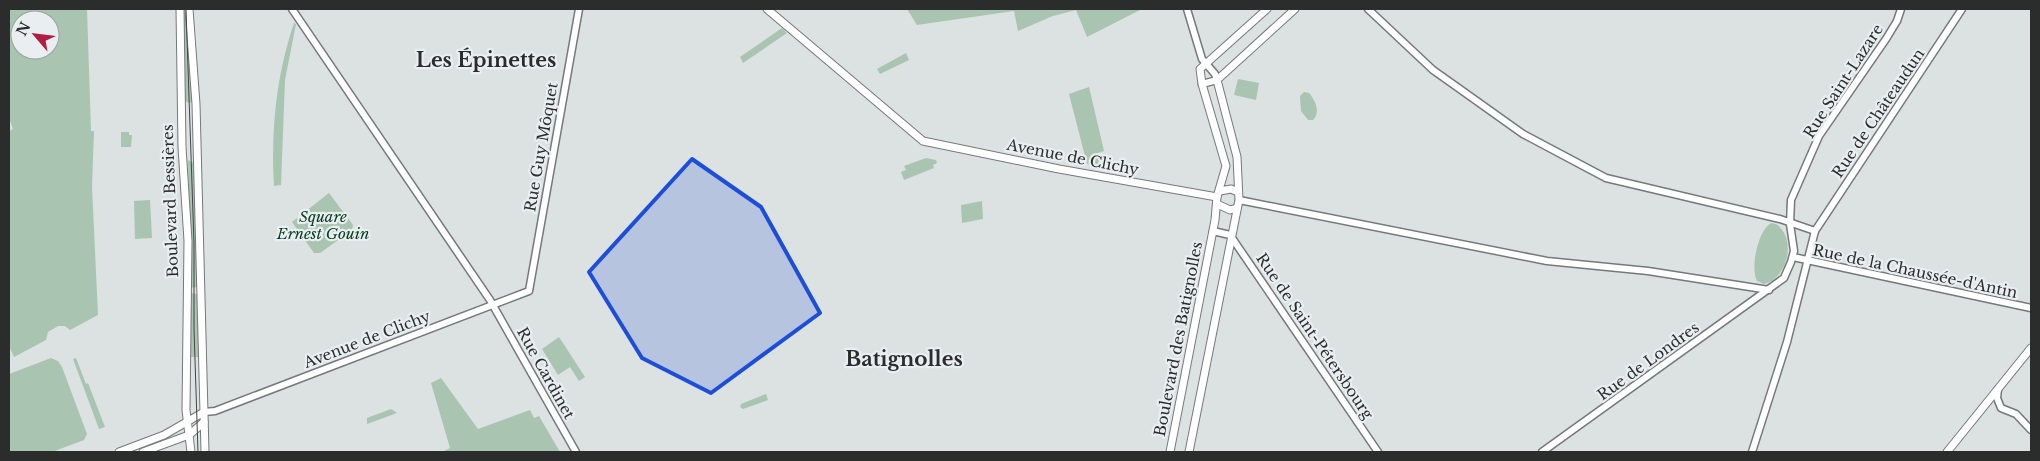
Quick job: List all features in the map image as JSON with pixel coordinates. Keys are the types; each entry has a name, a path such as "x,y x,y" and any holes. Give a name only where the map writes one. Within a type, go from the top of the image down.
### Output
{"main road":[{"name":"Boulevard Bessières","path":"180,9 183,157 188,248 185,362 191,452"},
{"name":"Boulevard Bessières","path":"189,9 196,157 205,452"},
{"name":"Rue Guy Môquet","path":"529,291 580,9"},
{"name":"Avenue de Clichy","path":"767,9 924,141 1218,198"},
{"path":"1187,9 1203,64 1215,74 1217,80 1237,157 1238,200 1189,452"},
{"path":"1203,64 1267,9"},
{"path":"1202,84 1217,80 1295,9"},
{"path":"1368,9 1432,70 1523,134 1614,181 1762,216 1815,231 1787,342 1752,452"},
{"name":"Rue Saint-Lazare","path":"1793,257 1794,240 1790,224 1791,200 1819,136 1886,39 1897,21 1901,9"},
{"name":"Rue de Châteaudun","path":"1815,231 1962,9"},
{"name":"Rue Cardinet","path":"293,10 494,306 576,452"},
{"name":"Boulevard des Batignolles","path":"1170,452 1218,198 1226,166 1202,84 1203,64"},
{"path":"183,157 196,157"},
{"path":"1232,189 1238,200 1230,210 1218,198 1232,189"},
{"path":"1238,200 1547,261 1648,271 1747,285 1769,290"},
{"path":"1213,231 1230,235"},
{"name":"Rue de Saint-Pétersbourg","path":"1230,235 1378,452"},
{"name":"Rue de la Chaussée-d'Antin","path":"1793,257 2031,308"},
{"name":"Rue de Londres","path":"1542,452 1769,290 1784,278 1793,257"},
{"name":"Avenue de Clichy","path":"204,412 215,411 494,306 529,291"},
{"path":"1947,452 2031,348"},
{"path":"1998,388 1997,398 2001,408 2016,414 2031,430"},
{"name":"Avenue de Clichy","path":"204,422 215,411"},
{"path":"119,452 164,435 204,412"},
{"path":"143,452 189,435 204,422"}],"highlighted area":[{"path":"692,159 761,207 820,313 711,393 642,358 589,272"}],"green space":[{"path":"9,9 87,9 91,131 94,131 92,187 98,315 70,330 65,326 58,326 48,332 46,340 14,357 9,346 9,131 13,129 9,118"},
{"path":"182,9 188,9 193,100 190,103 184,101"},
{"path":"907,9 1142,9 1087,37 1076,10 1053,16 1018,31 1014,11 917,25"},
{"path":"294,23 296,24 285,80 281,185 274,186 273,144 276,103 283,63"},
{"path":"782,28 787,33 743,63 740,57"},
{"path":"906,53 909,60 880,74 877,69"},
{"path":"1238,79 1259,83 1256,100 1234,95"},
{"path":"1089,87 1104,151 1098,153 1101,167 1087,164 1069,94"},
{"path":"1304,92 1309,93 1316,106 1317,113 1313,120 1308,120 1301,111 1300,96"},
{"path":"121,132 129,132 129,135 132,135 131,147 121,147"},
{"path":"926,158 936,160 937,163 933,165 934,168 904,180 901,172 906,170 904,166"},
{"path":"188,160 194,163 197,287 190,288"},
{"name":"Square Ernest Gouin","path":"329,193 353,225 352,230 320,253 314,253 292,222"},
{"path":"150,200 152,238 135,239 134,201"},
{"path":"982,201 983,219 962,223 961,205"},
{"path":"1771,223 1776,224 1782,230 1786,238 1787,257 1779,274 1764,284 1757,281 1754,267 1756,250 1762,233"},
{"path":"190,293 197,294 199,357 188,357"},
{"path":"559,337 585,377 579,381 570,367 558,375 542,349"},
{"path":"51,358 58,361 62,367 87,434 84,440 52,452 9,452 9,374"},
{"path":"76,358 105,427 99,429 73,359"},
{"path":"441,378 478,429 530,410 534,418 539,416 560,452 442,452 450,448 431,383"},
{"path":"766,394 768,400 743,409 740,407 741,404"},
{"path":"391,409 397,413 367,424 367,418"}],"tram line":[{"path":"186,9 194,243 194,329 198,452"}],"district":[{"name":"Les Épinettes","path":"486,60"},
{"name":"Batignolles","path":"904,359"}]}
